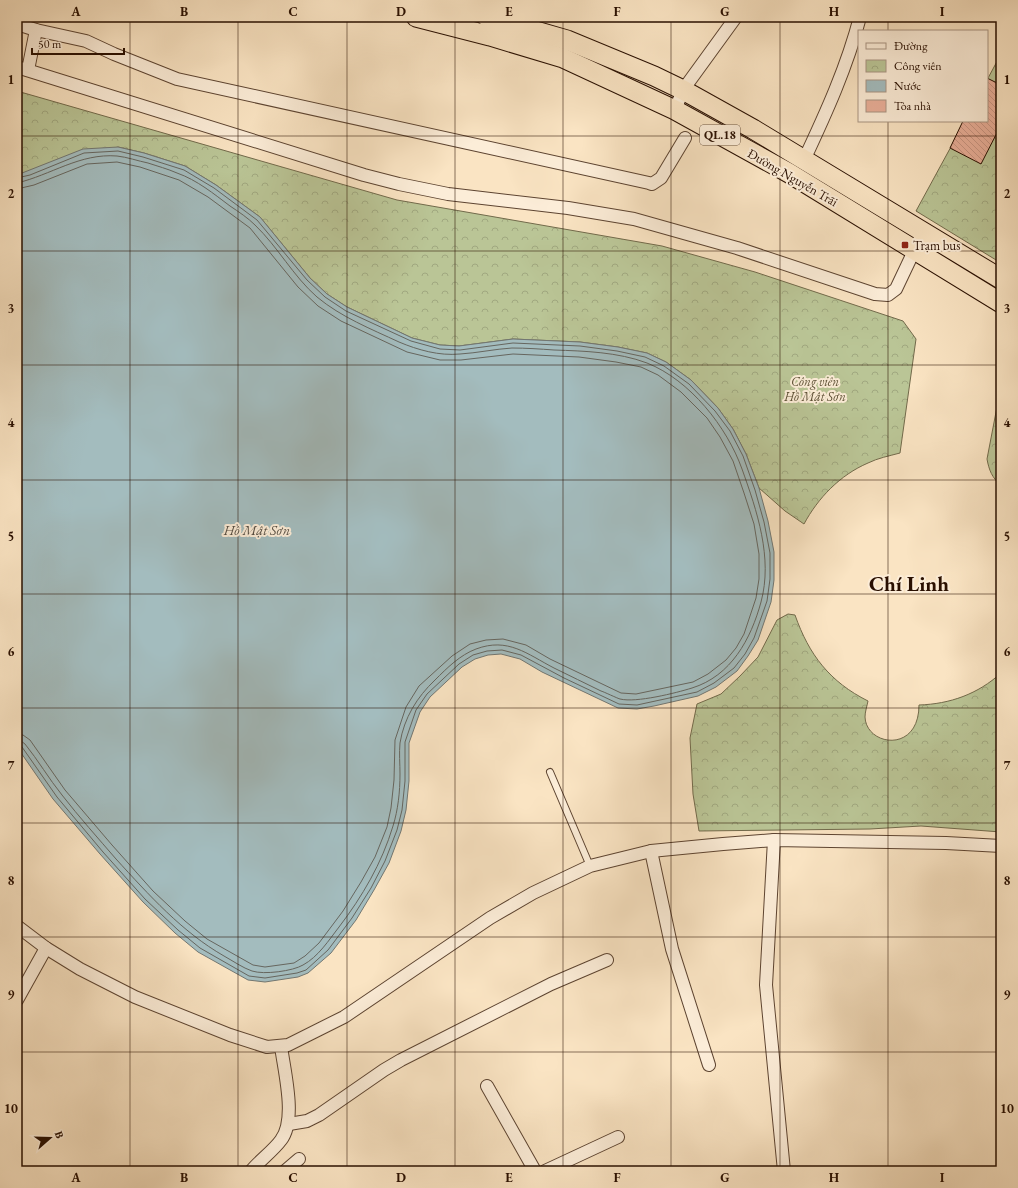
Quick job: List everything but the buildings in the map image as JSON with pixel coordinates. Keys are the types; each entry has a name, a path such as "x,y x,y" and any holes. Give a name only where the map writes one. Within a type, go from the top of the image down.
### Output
{"highway":[{"name":"Đường Nguyễn Trãi","path":"416,17 490,36 563,58 675,110 789,173 1001,302"},
{"name":"Đường Nguyễn Trãi","path":"487,17 567,40 654,76 683,90 753,128 1001,279"}],"street":[{"path":"675,110 683,90 736,17"},
{"path":"804,160 834,94 855,38 860,17"},
{"path":"17,24 86,42 177,79 652,184 661,178 685,138"},
{"path":"36,30 22,68 364,175 448,194 568,208 634,219 737,248 875,294 888,294 896,289 923,232"},
{"path":"774,840 766,985 784,1171"},
{"path":"17,926 46,948 80,969 135,997 230,1035 267,1047 281,1046 288,1045 304,1038 344,1017 490,918 533,893 590,866 651,852 774,840 946,843 1001,846"},
{"path":"651,852 672,949 709,1065"},
{"path":"17,1000 46,948"},
{"path":"289,1124 307,1121 313,1118 384,1070 402,1060 551,984 607,960"},
{"path":"251,1171 282,1139 289,1124 289,1108 281,1046"},
{"path":"487,1086 535,1171"},
{"path":"545,1171 618,1137"},
{"path":"285,1171 299,1159"}],"lane":[{"path":"550,772 590,866"}],"green space":[{"path":"1001,54 1001,263 916,211 964,122 988,122 988,78"},
{"name":"Công viên Hồ Mật Sơn","path":"17,91 397,200 662,246 755,272 903,321 916,339 900,453 872,461 848,474 823,496 804,524 785,511 759,488 746,454 733,429 718,408 691,380 666,362 647,353 618,347 580,342 513,339 459,346 440,345 412,338 347,307 327,294 310,278 260,217 216,185 185,166 144,153 118,147 17,175"},
{"path":"1001,386 1001,485 991,474 987,459"},
{"path":"788,614 795,615 807,643 822,666 843,685 868,701 865,717 868,727 874,734 883,739 892,740 902,738 911,732 917,721 919,705 942,703 953,700 983,687 1001,673 1001,832 921,826 870,829 699,831 693,794 690,738 697,704 721,694 740,676 758,657 777,620"}],"water":[{"name":"Hồ Mật Sơn","path":"118,147 144,153 185,166 216,185 260,217 310,278 327,294 347,307 412,338 440,345 459,346 513,339 580,342 618,347 647,353 666,362 691,380 718,408 733,429 746,454 759,488 768,521 774,552 774,580 771,602 758,640 748,656 737,671 716,687 698,696 654,706 637,709 618,708 542,672 520,659 501,654 488,655 475,659 462,667 430,697 420,712 409,743 409,781 406,810 401,831 389,863 356,920 331,953 308,973 298,977 265,982 248,980 198,952 175,933 143,902 100,854 53,799 17,747 17,175 83,149"}],"place":[{"name":"Trạm bus","path":"905,245"}],"district":[{"name":"Chí Linh","path":"909,584"}]}
